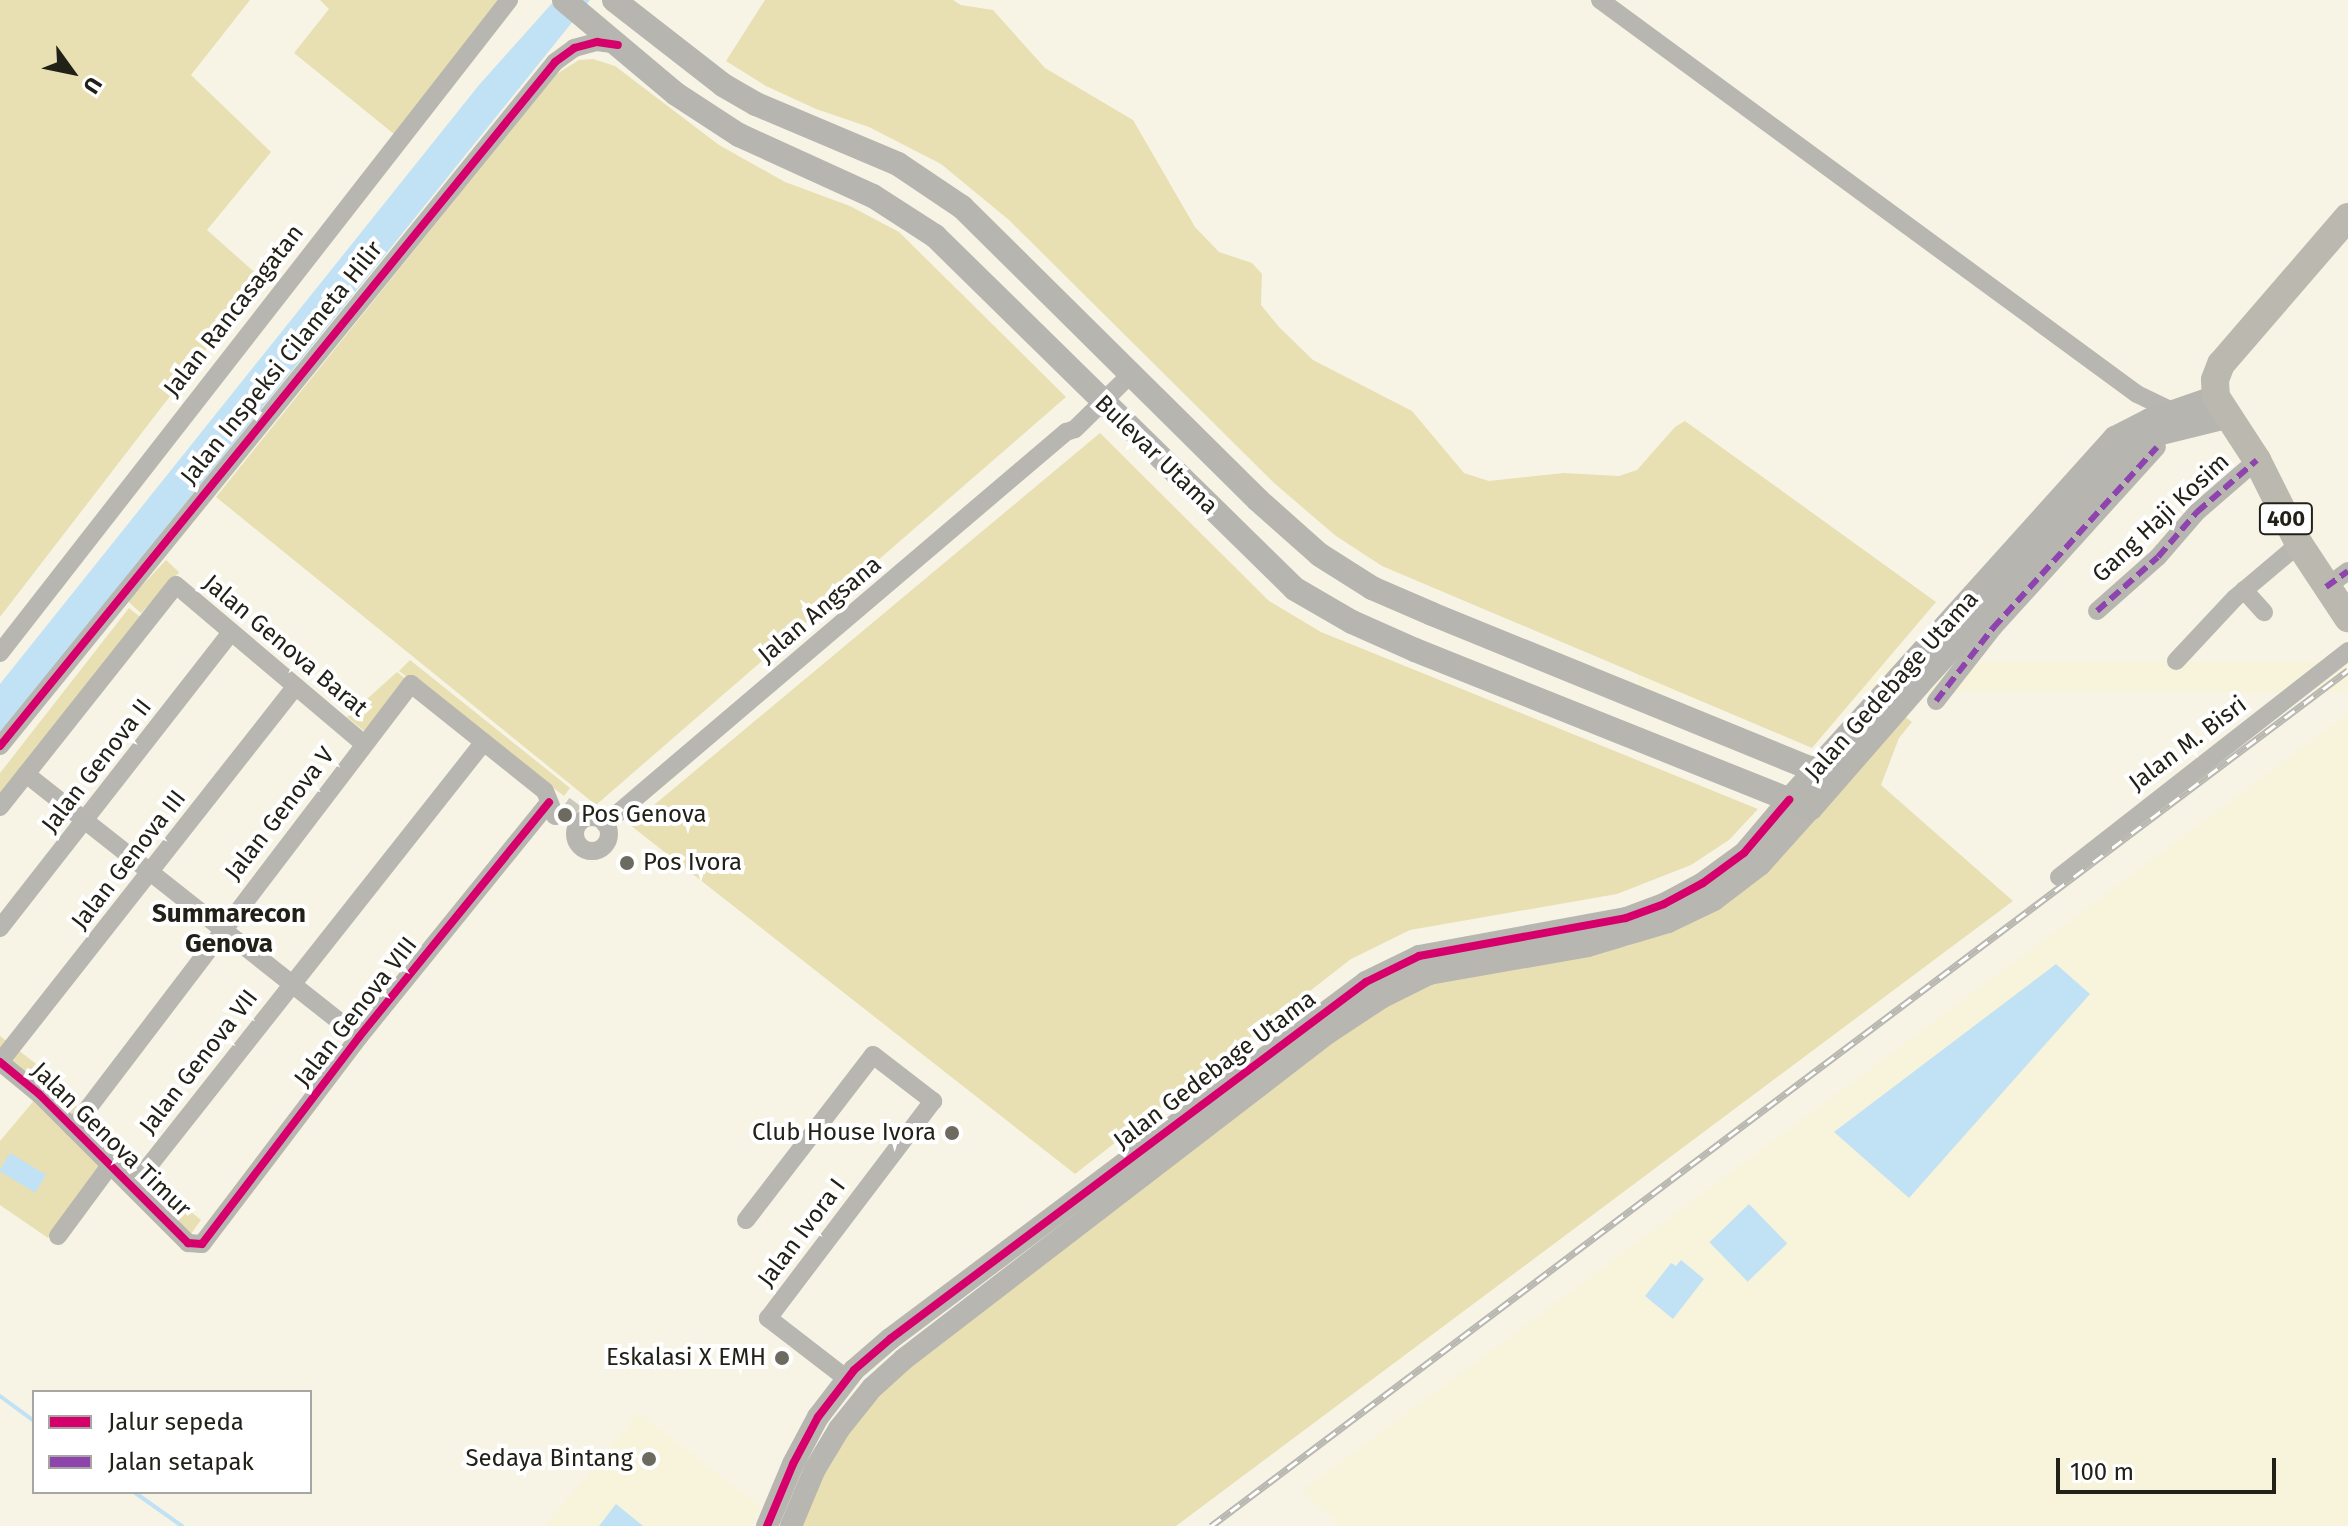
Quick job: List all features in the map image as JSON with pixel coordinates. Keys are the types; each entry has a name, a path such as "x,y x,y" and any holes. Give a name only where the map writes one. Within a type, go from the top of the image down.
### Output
{"main road":[{"name":"Bulevar Utama","path":"564,0 676,94 739,135 791,162 873,196 935,236 1099,404 1295,589 1352,622 1415,650 1800,804"},
{"name":"Bulevar Utama","path":"615,0 634,10 723,85 929,182 993,234 1131,374 1320,555 1372,588 1827,775"},
{"path":"791,162 808,127"},
{"path":"2223,406 2215,380 2221,364 2348,217"},
{"name":"Jalan Gedebage Utama","path":"1800,804 2033,544 2115,438 2131,428 2174,412 2223,406"},
{"name":"Jalan Gedebage Utama","path":"2033,544 2087,512 2127,456 2146,441 2223,406"},
{"name":"400","path":"2223,406 2257,460 2299,544 2337,579 2348,618"},
{"path":"1415,650 1432,614"}],"street":[{"name":"Jalan Rancasagatan","path":"0,653 509,0"},
{"path":"1600,0 2137,394 2174,412"},
{"name":"Jalan Inspeksi Cilameta Hilir","path":"0,746 406,241 555,62 574,48 597,42 618,45"},
{"name":"Jalan Angsana","path":"569,815 1066,432 1082,413 1099,404 1131,374"},
{"path":"1936,701 2087,512 2157,447"},
{"name":"Gang Haji Kosim","path":"2097,611 2158,557 2197,512 2257,460"},
{"path":"2176,661 2244,590 2299,544"},
{"name":"Jalan Genova Barat","path":"26,774 176,585 364,744"},
{"path":"2244,590 2264,612"},
{"name":"Jalan Genova II","path":"0,928 85,823 231,632"},
{"name":"Jalan M. Bisri","path":"2059,877 2348,651"},
{"name":"Jalan Genova V","path":"73,1128 220,930 411,684 483,743"},
{"name":"Jalan Genova III","path":"0,1062 295,687"},
{"path":"483,743 569,815"},
{"name":"Jalan Genova VII","path":"133,1186 483,743"},
{"path":"0,807 26,774 359,1037"},
{"name":"Jalan Gedebage Utama","path":"767,1526 818,1417 846,1378 890,1339 974,1292 1328,1033 1374,990 1429,974 1588,946 1668,922 1714,900 1760,865 1800,804"},
{"name":"Jalan Genova VIII","path":"195,1246 202,1244 359,1037 569,815"},
{"name":"Jalan Ivora I","path":"746,1220 873,1055 933,1101 768,1318 846,1378"},
{"name":"Jalan Genova Timur","path":"0,1062 195,1246"},
{"path":"58,1236 111,1164"},
{"name":"Jalan Gedebage Utama","path":"791,1526 815,1469 839,1429 872,1388 974,1292"}],"shaded area":[{"path":"0,0 250,0 191,75 271,152 207,230 261,278 0,617"},
{"path":"320,0 500,0 394,134 294,53 329,9"},
{"path":"765,0 953,0 961,5 993,10 1045,68 1133,120 1195,227 1219,252 1252,263 1262,274 1261,305 1279,327 1313,360 1412,411 1464,473 1489,481 1564,473 1619,476 1637,470 1675,427 1685,421 1936,602 1812,748 1382,566 1336,536 1274,483 1009,220 941,164 869,127 816,109 766,86 726,61"},
{"path":"593,59 615,66 719,145 785,182 850,206 899,232 1066,397 596,805 216,497 555,75 579,60"},
{"path":"1100,433 1269,601 1321,632 1758,809 1729,840 1691,865 1617,894 1410,930 1351,959 1075,1174 630,825"},
{"path":"166,560 179,572 141,613 128,601"},
{"path":"129,608 143,619 0,799 0,773"},
{"path":"410,660 570,788 564,796 399,671"},
{"path":"1638,662 2348,662 2348,692 1638,692"},
{"path":"397,672 408,681 364,731 347,717"},
{"path":"2348,714 2348,1526 1341,1526 1302,1491"},
{"path":"1903,715 1912,722 1899,738 1881,785 2013,901 1176,1526 800,1526 822,1472 845,1433 908,1366 1383,1004 1430,982 1628,946 1671,929"},
{"path":"0,1036 44,1070 43,1081 114,1134 111,1146 201,1220 191,1234 62,1104 0,1053"},
{"path":"37,1097 102,1165 48,1238 0,1205 0,1141"},
{"name":"Sedaya Bintang","path":"638,1413 760,1506 752,1526 545,1526"}],"water":[{"path":"555,0 590,0 0,734 0,684 479,85"},
{"path":"2056,964 2090,994 1909,1198 1834,1132"},
{"path":"10,1153 46,1175 35,1193 0,1171"},
{"path":"1749,1204 1787,1244 1748,1282 1709,1242"},
{"path":"1681,1260 1704,1279 1673,1319 1645,1296 1671,1263 1676,1266"},
{"path":"616,1504 643,1526 599,1526"}],"waterway":[{"path":"0,1396 32,1420"},
{"path":"137,1494 182,1526"}],"tunnel":[{"path":"564,805 576,814"}],"railway":[{"path":"1211,1526 2348,670"}],"marked path":[{"path":"1936,701 1993,628 2157,447"},
{"path":"2097,611 2158,557 2197,512 2257,460"},
{"path":"2326,587 2348,571"}],"cycle path":[{"path":"0,746 555,62 574,48 597,42 618,45"},
{"path":"767,1526 793,1464 818,1417 854,1370 890,1339 1366,982 1419,956 1626,918 1664,904 1703,883 1744,853 1789,800"},
{"path":"0,1062 39,1094 188,1243 202,1244 359,1037 549,802"}],"place":[{"name":"Pos Genova","path":"565,815"},
{"name":"Pos Ivora","path":"627,863"},
{"name":"Club House Ivora","path":"952,1133"},
{"name":"Eskalasi X EMH","path":"782,1358"},
{"name":"Sedaya Bintang","path":"649,1459"}],"district":[{"name":"Summarecon Genova","path":"229,929"}]}
